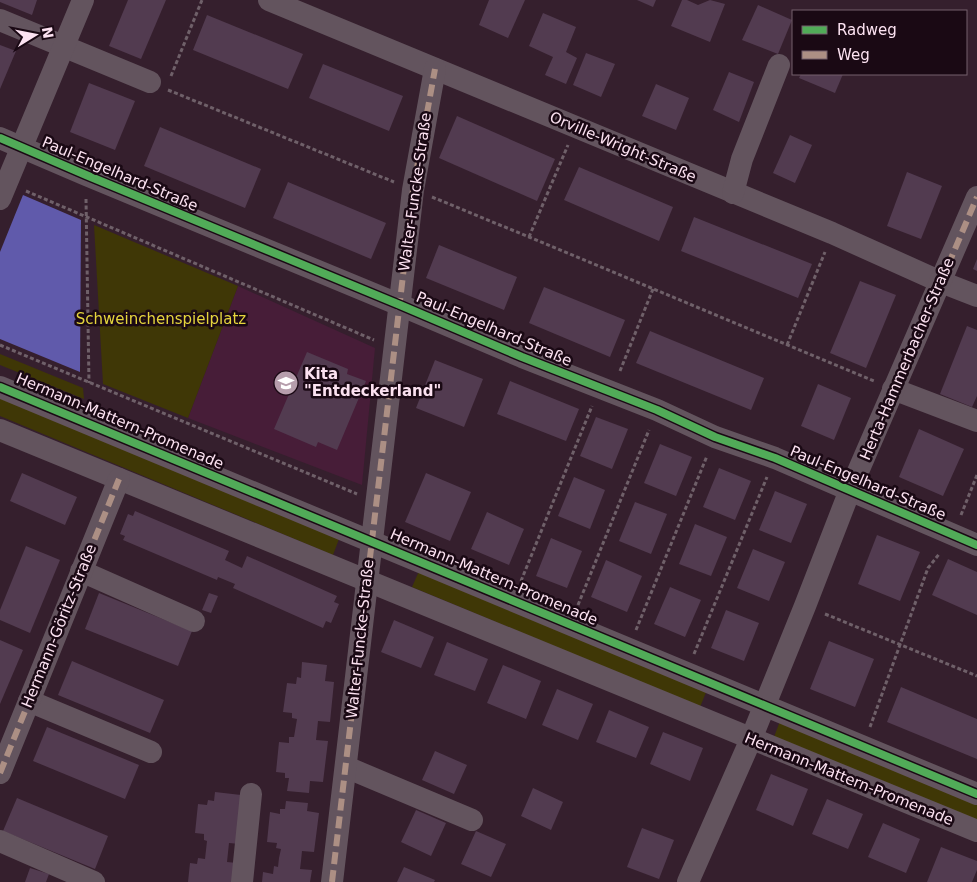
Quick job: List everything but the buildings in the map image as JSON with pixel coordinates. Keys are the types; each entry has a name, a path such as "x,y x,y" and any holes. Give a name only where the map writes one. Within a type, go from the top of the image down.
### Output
{"street":[{"path":"4,191 83,0"},
{"name":"Orville-Wright-Straße","path":"269,0 832,233 941,282 977,296"},
{"path":"0,20 158,85"},
{"path":"733,192 742,160 779,66"},
{"name":"Walter-Funcke-Straße","path":"332,882 413,190 434,68"},
{"name":"Paul-Engelhard-Straße","path":"0,138 400,304 522,357 657,410 715,437 775,458 977,545"},
{"name":"Herta-Hammerbacher-Straße","path":"688,882 751,739 850,490 977,197"},
{"name":"Hermann-Mattern-Promenade","path":"0,386 977,794"},
{"path":"893,390 977,421"},
{"name":"Hermann-Mattern-Promenade","path":"0,430 977,831"},
{"name":"Hermann-Göritz-Straße","path":"0,773 119,479"},
{"path":"81,571 194,621"},
{"path":"29,701 151,752"},
{"path":"346,767 472,820"},
{"path":"242,882 251,794"},
{"path":"0,840 94,882"}],"path":[{"path":"202,0 158,85 653,288 893,390"},
{"path":"529,237 576,126"},
{"path":"86,175 89,383"},
{"path":"4,191 86,217 394,349"},
{"path":"787,345 832,233"},
{"path":"513,600 606,389 653,288"},
{"path":"0,345 376,502"},
{"path":"570,624 657,410"},
{"path":"628,649 715,437"},
{"path":"686,674 775,458"},
{"path":"863,747 928,568 953,535 977,475"},
{"path":"805,606 977,676"}],"shaded area":[{"path":"23,195 81,220 80,372 0,339 0,252"},
{"name":"Kita \"Entdeckerland\"","path":"238,286 375,348 362,485 188,418"}],"green space":[{"name":"Schweinchenspielplatz","path":"94,225 238,286 188,418 103,384"},
{"path":"0,354 83,388 84,399 0,365"},
{"path":"0,397 339,539 333,555 0,416"},
{"path":"420,569 707,690 700,707 412,587"},
{"path":"780,721 977,801 977,822 774,737"}],"marked path":[{"path":"332,882 413,190 435,69"},
{"path":"941,282 977,197"},
{"path":"0,773 119,479"}],"cycle path":[{"path":"0,138 522,357 657,410 715,437 775,458 977,545"},
{"path":"0,387 977,794"}],"place":[{"name":"Kita \"Entdeckerland\"","path":"286,383"}]}
